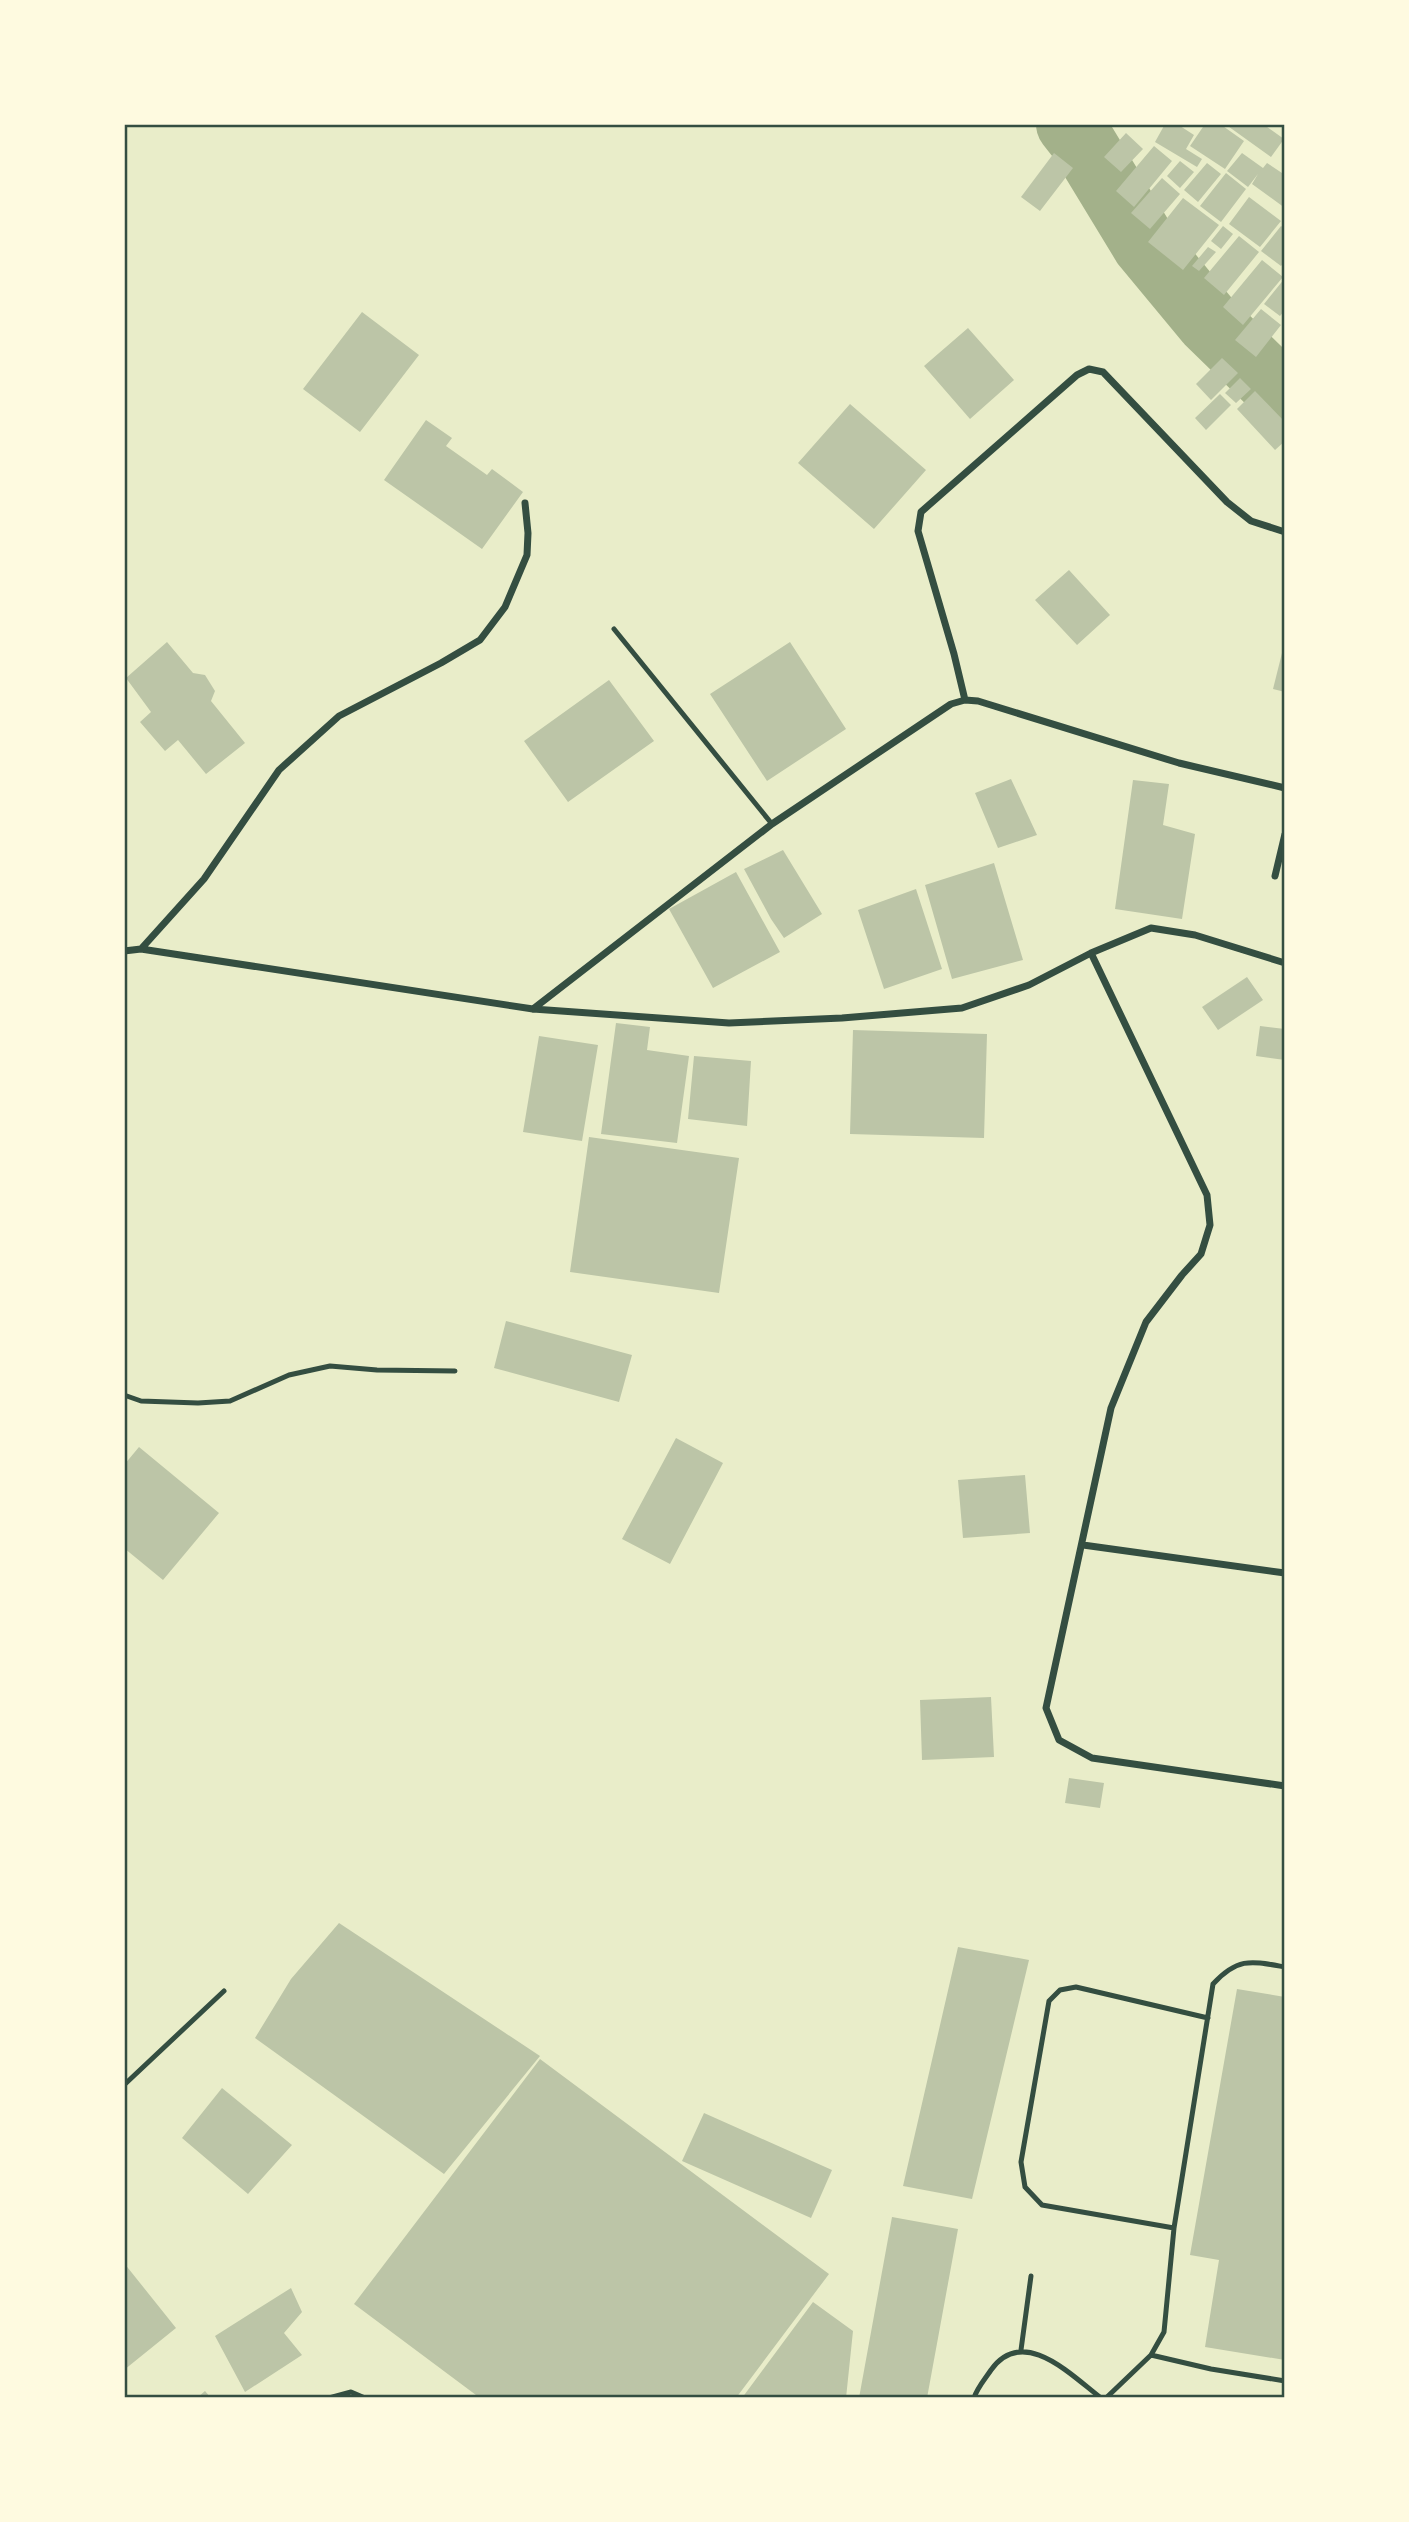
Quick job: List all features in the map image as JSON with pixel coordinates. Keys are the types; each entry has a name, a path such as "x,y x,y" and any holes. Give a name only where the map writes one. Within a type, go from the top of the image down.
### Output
{"street":[{"path":"965,700 918,531 921,512 1077,375 1089,369 1103,372 1227,502 1251,521 1285,532"},
{"path":"141,949 204,879 279,769 340,716 480,640 505,607 527,555 525,503"},
{"path":"533,1009 772,824 951,704 965,700 978,701 1179,762 1285,788"},
{"path":"1276,876 1285,834"},
{"path":"124,951 141,949 533,1009 729,1023 842,1018 962,1008 1029,985 1091,953 1151,928 1195,935 1285,963"},
{"path":"1091,953 1201,1183 1206,1195 1210,1226 1201,1254 1146,1322 1111,1408 1046,1708 1059,1740 1093,1758 1285,1786"},
{"path":"1083,1545 1285,1573"}],"lane":[{"path":"614,629 772,824"},
{"path":"124,1395 141,1401 230,1401 289,1375 330,1366 377,1370 455,1371"},
{"path":"974,2398 998,2361 1021,2350 1037,2353 1058,2364 1103,2398 1151,2355 1164,2332 1174,2228 1213,1984 1226,1969 1251,1961 1285,1967"},
{"path":"1174,2228 1042,2205 1025,2187 1021,2162 1049,2001 1060,1990 1076,1987 1208,2018"},
{"path":"124,2085 225,1991"},
{"path":"1021,2350 1031,2276"},
{"path":"1151,2355 1211,2369 1285,2381"},
{"path":"329,2398 351,2392 365,2398"}],"building":[{"path":"1165,124 1177,124 1194,135 1186,149 1202,159 1197,167 1155,142"},
{"path":"1205,124 1220,124 1244,141 1225,169 1190,146"},
{"path":"1225,124 1263,124 1284,139 1271,157"},
{"path":"1126,133 1143,149 1121,172 1104,157"},
{"path":"1154,146 1172,161 1134,207 1116,191"},
{"path":"1054,153 1073,168 1040,211 1021,197"},
{"path":"1242,153 1263,168 1267,163 1285,175 1285,208 1252,184 1258,174 1248,187 1227,171"},
{"path":"1180,161 1194,172 1180,188 1167,176"},
{"path":"1207,163 1221,174 1198,202 1184,190"},
{"path":"1226,173 1246,189 1221,222 1200,206"},
{"path":"1162,178 1180,194 1150,229 1131,213"},
{"path":"1249,197 1281,221 1260,247 1229,224"},
{"path":"1183,198 1219,225 1183,270 1148,242"},
{"path":"1223,226 1233,234 1221,249 1211,241"},
{"path":"1281,226 1285,229 1285,261 1281,266 1261,251"},
{"path":"1239,236 1259,252 1224,295 1204,278"},
{"path":"1208,247 1216,252 1199,271 1192,266"},
{"path":"1262,260 1283,277 1243,325 1223,307"},
{"path":"1285,278 1285,310 1280,316 1264,304"},
{"path":"1261,309 1281,325 1256,357 1235,340"},
{"path":"362,312 419,355 360,432 303,389"},
{"path":"968,328 1014,380 970,419 924,366"},
{"path":"1222,358 1238,373 1211,400 1196,384"},
{"path":"1240,378 1251,389 1236,403 1225,393"},
{"path":"1255,391 1285,422 1285,441 1275,450 1237,409"},
{"path":"1220,394 1231,405 1206,430 1195,418"},
{"path":"850,404 926,470 874,529 798,463"},
{"path":"426,420 452,438 446,446 487,475 492,469 523,492 482,549 384,480"},
{"path":"1069,570 1110,615 1077,645 1035,600"},
{"path":"167,642 193,673 205,675 215,691 211,701 245,743 206,774 178,740 165,751 140,722 151,712 126,678"},
{"path":"790,642 846,729 767,781 710,694"},
{"path":"1285,646 1285,692 1273,689"},
{"path":"609,680 654,741 568,802 524,741"},
{"path":"1011,779 1037,835 998,848 975,793"},
{"path":"1133,780 1169,784 1163,825 1195,834 1182,919 1115,909"},
{"path":"783,850 822,914 784,938 744,869"},
{"path":"994,863 1023,960 952,979 925,885"},
{"path":"736,872 780,952 713,988 669,909"},
{"path":"916,889 942,969 884,989 858,910"},
{"path":"1247,977 1263,1000 1218,1030 1202,1007"},
{"path":"616,1023 650,1027 647,1050 689,1056 677,1143 601,1134"},
{"path":"1260,1026 1285,1029 1285,1060 1256,1056"},
{"path":"853,1030 987,1034 984,1138 850,1134"},
{"path":"539,1036 598,1045 582,1141 523,1132"},
{"path":"694,1056 751,1061 747,1126 688,1119"},
{"path":"589,1137 739,1158 719,1293 570,1272"},
{"path":"506,1321 632,1355 619,1402 494,1368"},
{"path":"676,1438 723,1463 670,1564 622,1539"},
{"path":"139,1447 219,1513 163,1580 124,1548 124,1465"},
{"path":"1025,1475 1030,1533 963,1538 958,1480"},
{"path":"991,1697 994,1757 922,1760 920,1700"},
{"path":"1069,1778 1104,1783 1100,1808 1065,1803"},
{"path":"339,1923 540,2056 444,2174 255,2038 291,1979"},
{"path":"958,1947 1029,1960 972,2199 903,2186"},
{"path":"1237,1989 1285,1997 1285,2360 1205,2347 1219,2260 1190,2255"},
{"path":"540,2059 829,2274 736,2398 480,2398 354,2304"},
{"path":"222,2088 292,2145 248,2194 182,2138"},
{"path":"704,2113 832,2170 811,2218 682,2161"},
{"path":"892,2217 958,2229 927,2398 859,2398"},
{"path":"124,2263 176,2328 124,2370"},
{"path":"291,2288 302,2312 284,2333 302,2355 245,2392 215,2336"},
{"path":"813,2302 853,2331 846,2398 742,2398"},
{"path":"205,2391 211,2398 197,2398"}],"waterway":[{"path":"1069,124 1145,245 1208,321 1285,396"}]}
